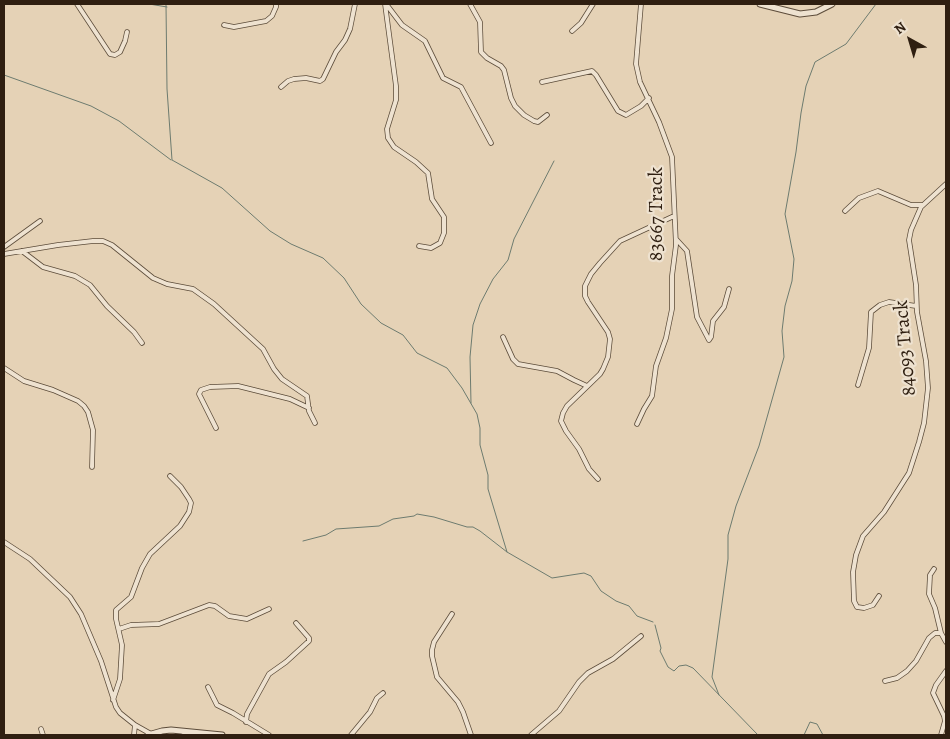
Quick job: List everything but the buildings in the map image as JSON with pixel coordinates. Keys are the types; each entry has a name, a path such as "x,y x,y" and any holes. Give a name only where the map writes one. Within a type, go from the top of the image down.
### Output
{"street":[{"path":"77,4 110,54 115,55 120,52 127,32"},
{"path":"224,25 234,27 266,21 272,16 276,4"},
{"path":"281,87 294,79 306,78 320,81 323,79 350,29 355,4"},
{"path":"385,4 402,25 424,41 443,78 461,87 492,143"},
{"path":"385,4 396,86 396,100 387,129 388,138 394,147 428,173 432,198 444,217 444,233 440,243 431,248 419,246"},
{"path":"470,4 480,22 482,52 504,70 515,106 534,121 538,122 548,115"},
{"path":"572,31 593,4"},
{"name":"83667 Track","path":"637,424 652,396 656,366 666,338 672,309 672,276 676,239 672,156 649,98 640,82 636,64 641,4"},
{"path":"764,4 800,14 816,12 832,4"},
{"path":"542,82 592,71 596,74 618,111 626,115 641,106 649,98"},
{"name":"84093 Track","path":"879,596 873,605 860,608 856,606 853,572 858,546 866,531 884,512 909,473 924,423 928,388 926,361 916,306 916,285 909,240 911,230 923,205 946,184"},
{"path":"845,211 858,198 878,190 911,205 923,205"},
{"path":"598,479 589,469 561,421 567,406 603,369 608,357 610,339 607,328 591,308 585,296 586,283 607,254 620,241 674,216"},
{"path":"4,247 40,220"},
{"path":"676,239 687,251 696,311 699,323 709,340 712,337 713,321 724,307 729,289"},
{"path":"4,254 58,245 103,241 118,248 140,268 159,280 197,291 263,349 278,375 307,396 315,423"},
{"path":"22,251 43,267 75,276 90,285 105,304 134,332 142,343"},
{"path":"858,385 869,348 871,312 880,305 889,302 916,306"},
{"path":"503,337 518,364 557,370 587,386"},
{"path":"4,368 24,381 53,390 84,406 94,430 92,467"},
{"path":"216,428 199,394 201,390 238,386 290,398 309,408"},
{"path":"113,700 121,671 122,645 116,615 117,608 131,597 142,568 150,554 180,526 189,512 191,503 189,499 170,476"},
{"path":"4,542 30,559 64,590 75,604 102,661 113,700 120,713 150,735 162,731 222,735"},
{"path":"934,569 930,575 929,590 946,642"},
{"path":"119,629 131,625 159,624 209,605 215,606 229,616 247,619 269,609"},
{"path":"452,614 434,642 432,656 437,677 458,702 468,723 471,735"},
{"path":"246,722 247,714 269,674 286,662 309,641 309,638 296,623"},
{"path":"886,680 897,678 907,671 916,661 929,638 935,633 942,633"},
{"path":"531,735 559,711 578,682 588,673 613,659 641,636"},
{"path":"940,735 945,722 944,716 933,693 936,685 946,672"},
{"path":"208,687 217,705 269,735"},
{"path":"351,735 383,693"},
{"path":"134,735 135,725"},
{"path":"41,729 43,735"},
{"path":"182,731 188,735"}],"waterway":[{"path":"149,4 167,7"},
{"path":"166,4 167,89 172,160 222,188 270,231 291,244 323,258 344,278 361,304 381,323 403,335 417,353 447,368 462,388 477,414 480,428 480,445 488,475 488,489 507,552"},
{"path":"719,695 712,677 728,559 728,535 736,506 759,446 784,357 782,331 785,306 792,281 794,259 785,214 806,86 815,62 846,44 876,4"},
{"path":"4,75 91,106 119,121 171,160"},
{"path":"471,403 470,357 473,325 480,304 493,279 508,260 514,239 554,161"},
{"path":"303,541 326,535 336,529 379,526 393,519 417,514 434,517 473,527 507,552 552,578 584,573 591,576 601,591 616,601 629,606 637,616 653,622"},
{"path":"655,625 661,648 660,651 668,667 674,671 679,666 686,665 693,668 758,735"},
{"path":"804,735 810,722 817,724 823,735"}]}
